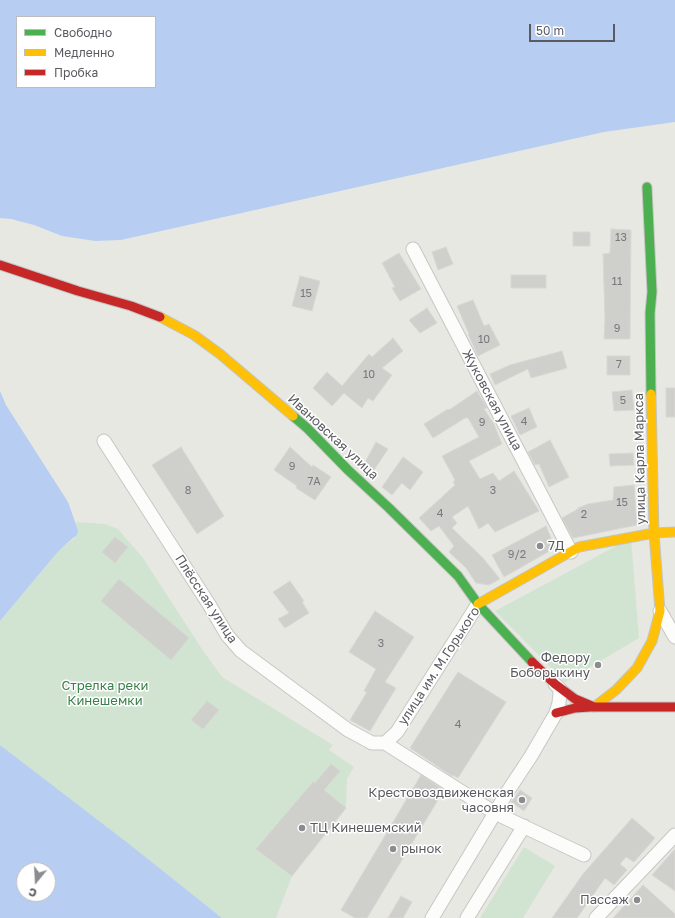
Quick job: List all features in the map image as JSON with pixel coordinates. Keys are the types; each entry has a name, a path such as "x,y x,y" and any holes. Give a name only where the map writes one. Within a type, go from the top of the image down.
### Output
{"street":[{"name":"улица Карла Маркса","path":"594,707 616,690 637,668 652,641 660,611 654,533 650,313 652,292 647,187"},
{"name":"Жуковская улица","path":"413,249 571,552"},
{"name":"Ивановская улица","path":"0,266 162,317 194,335 220,354 308,428 348,470 390,508 458,576 478,604 521,652 555,684 572,697 594,707"},
{"name":"Плёсская улица","path":"104,441 210,606 226,635 241,651 348,730 372,743 385,743"},
{"name":"улица им. М.Горького","path":"385,743 397,732 478,604 579,548 654,533 675,532"},
{"path":"660,611 675,637"},
{"path":"432,918 506,794 531,756 556,712 559,703 560,689 555,684"},
{"path":"556,712 575,708 594,707 675,707"},
{"path":"385,743 495,813 584,854"},
{"path":"467,918 524,826"},
{"path":"596,918 675,835"}],"green space":[{"name":"Стрелка реки Кинешемки","path":"76,522 105,524 118,529 143,558 222,677 333,745 329,750 354,767 347,779 346,808 292,876 276,918 222,918 0,745 0,621 56,554 67,543 74,539 78,530"},
{"path":"631,538 639,638 565,682 495,611"},
{"path":"524,847 555,866 523,918 480,918"}],"water":[{"path":"0,0 675,0 675,122 604,132 121,240 95,241 62,236 34,225 11,219 0,218"},
{"path":"0,391 6,405 68,502 78,530 77,535 56,554 0,621"},
{"path":"0,745 129,844 222,918 0,918"}],"building":[{"path":"611,229 631,230 630,339 604,339 605,319 603,254 610,253"},
{"path":"573,232 590,232 590,246 573,246"},
{"path":"446,247 453,264 438,270 432,252"},
{"path":"399,253 421,289 400,301 392,288 395,287 382,263"},
{"path":"511,275 546,275 546,288 511,288"},
{"path":"300,276 320,281 312,311 292,306"},
{"path":"473,300 484,326 489,324 500,345 478,356 457,306"},
{"path":"427,308 437,323 420,333 409,320"},
{"path":"393,338 403,351 382,368 392,375 373,401 368,398 362,408 344,393 332,406 313,388 327,372 342,386 369,354 372,357"},
{"path":"562,351 567,368 531,378 528,369 495,385 490,374 510,365"},
{"path":"607,356 630,356 630,375 607,375"},
{"path":"666,388 675,388 675,417 666,417"},
{"path":"632,390 634,410 614,411 612,392"},
{"path":"477,391 487,408 484,409 494,424 502,444 469,461 480,479 493,473 499,481 514,471 539,511 495,532 488,523 479,529 468,506 452,517 457,523 452,528 483,558 500,579 489,585 476,583 466,568 449,552 454,546 439,526 431,531 419,518 455,485 453,482 455,480 442,456 479,437 468,418 465,418 433,438 424,424 448,409 449,410"},
{"path":"529,408 537,427 520,435 511,416"},
{"path":"550,440 569,477 549,487 539,464 535,465 528,452"},
{"path":"376,442 388,449 370,476 362,468"},
{"path":"181,447 224,516 197,534 152,465"},
{"path":"290,447 312,467 313,465 331,477 315,500 296,488 297,486 274,470"},
{"path":"633,453 634,465 610,466 609,454"},
{"path":"403,457 423,472 410,490 402,483 392,495 382,487"},
{"path":"634,485 637,525 573,538 562,518 578,508 588,504 613,500 614,487"},
{"path":"546,526 555,548 504,577 492,555"},
{"path":"115,537 128,547 115,563 102,552"},
{"path":"119,579 189,638 171,660 101,601"},
{"path":"290,581 304,601 302,602 309,613 285,628 278,619 289,613 273,592"},
{"path":"375,611 414,637 385,682 396,688 370,731 350,720 367,692 364,691 376,669 349,652"},
{"path":"458,672 506,702 458,778 453,775 452,776 410,748"},
{"path":"207,701 219,710 203,729 191,720"},
{"name":"ТЦ Кинешемский","path":"331,764 340,771 324,790 346,808 292,876 256,849 313,782 315,783"},
{"name":"рынок","path":"421,775 444,790 367,918 355,918 341,910"},
{"name":"Крестовоздвиженская часовня","path":"520,790 532,798 524,811 511,802"},
{"path":"632,818 655,838 634,862 626,857 620,864 627,870 614,885 605,878 577,918 552,918 583,874"},
{"path":"675,849 675,891 652,875"},
{"path":"643,885 675,914 675,918 613,918"},
{"path":"401,896 412,902 403,918 388,918"}],"traffic: fast":[{"path":"647,187 652,292 650,313 651,394"},
{"path":"293,416 458,576 478,604 532,662"}],"traffic: slow":[{"path":"160,317 194,335 220,354 293,416"},
{"path":"594,707 616,690 637,668 652,641 660,611 654,533 651,394"},
{"path":"478,604 579,547 654,533 675,532"}],"traffic: jam":[{"path":"0,265 78,291 131,306 160,317"},
{"path":"532,662 555,684 575,699 594,707"},
{"path":"556,713 575,708 590,707 675,707"}],"place":[{"name":"7Д","path":"540,546"},
{"name":"Федору Боборыкину","path":"598,665"},
{"name":"Крестовоздвиженская часовня","path":"522,800"},
{"name":"ТЦ Кинешемский","path":"302,828"},
{"name":"рынок","path":"393,849"},
{"name":"Пассаж","path":"637,900"}]}
